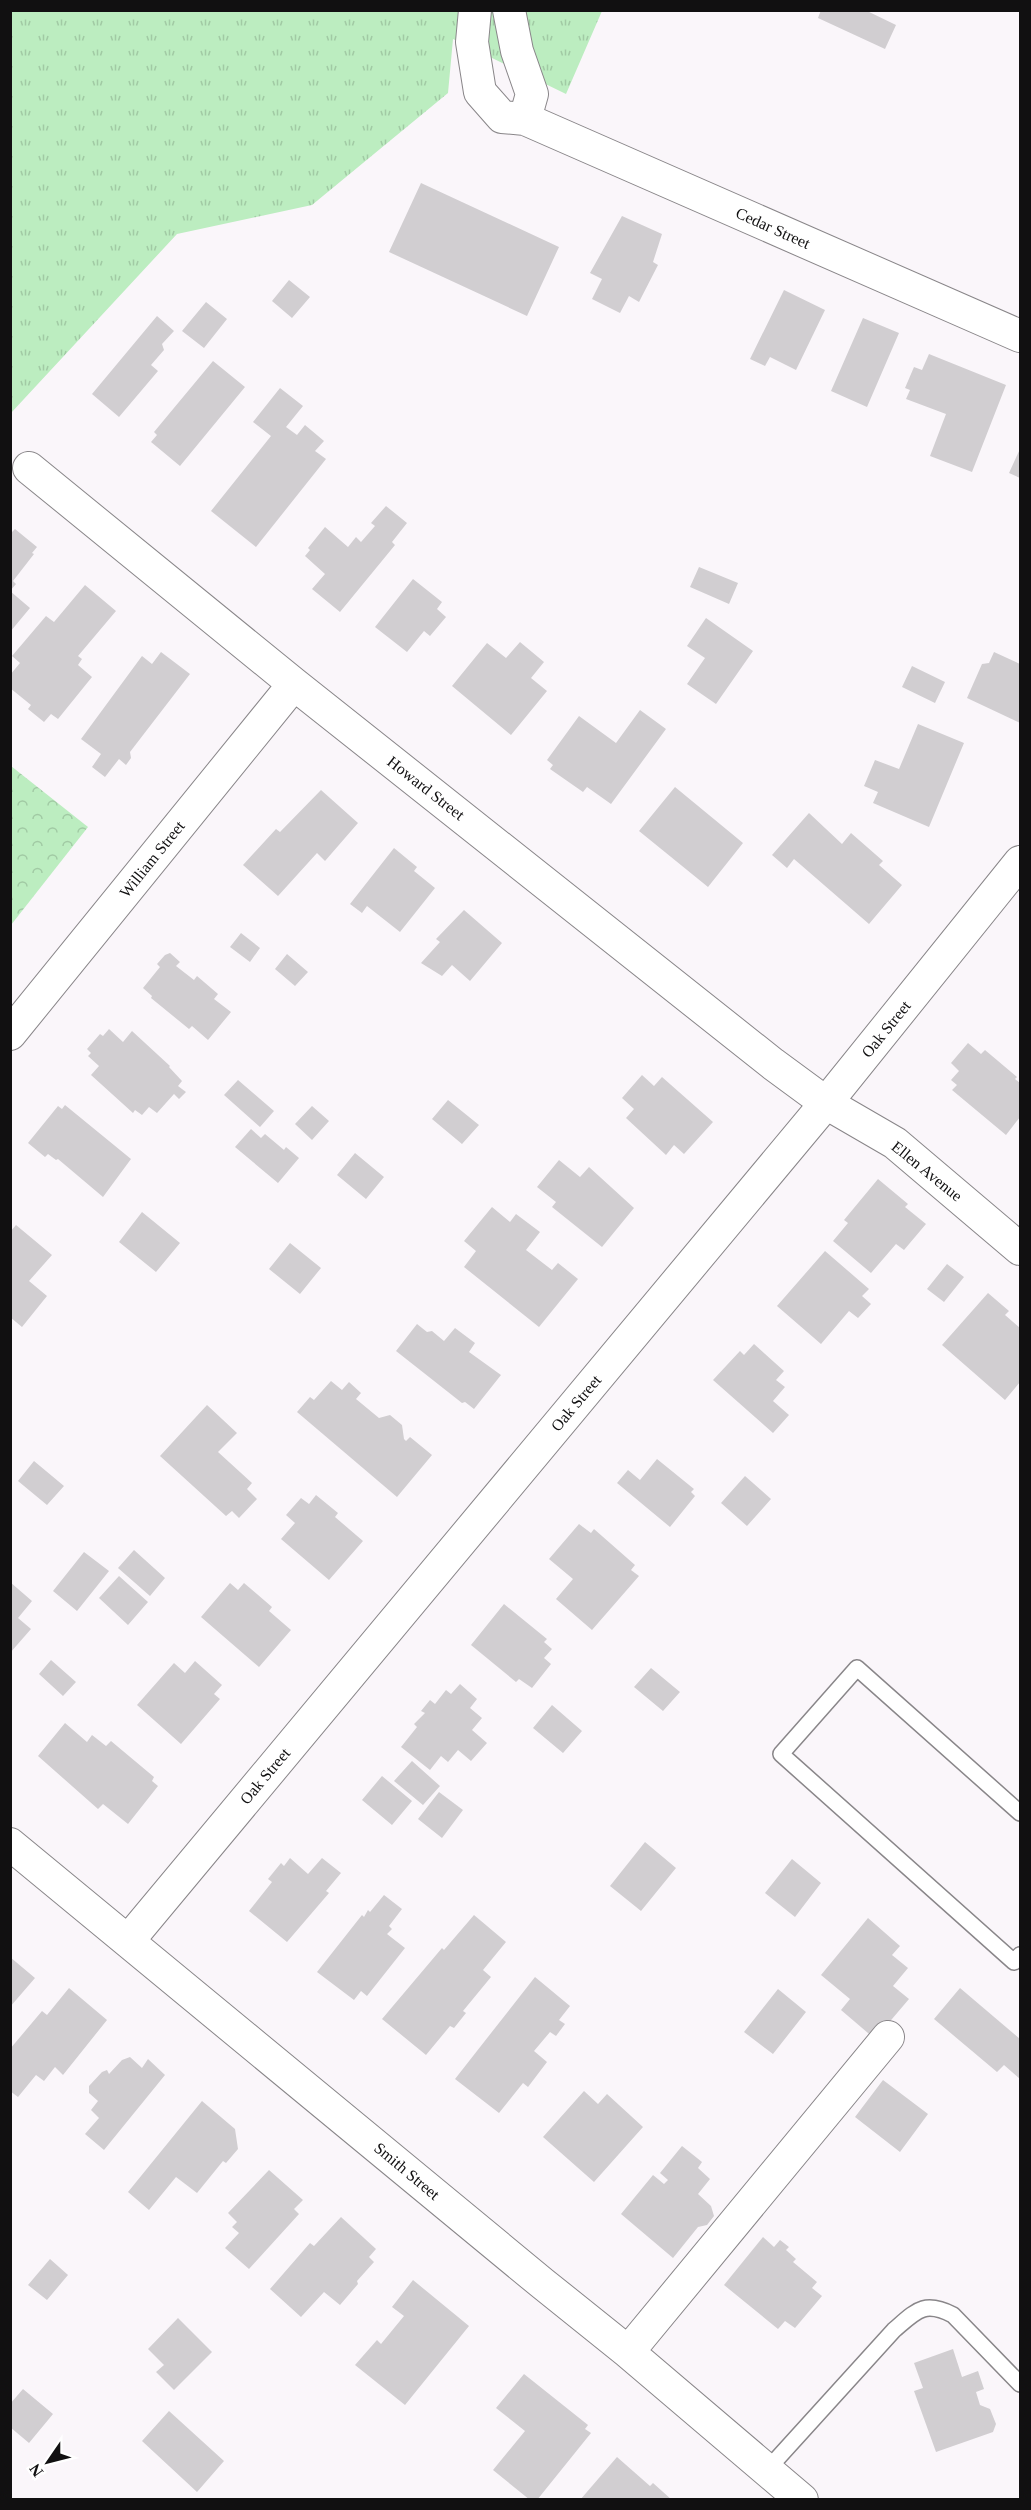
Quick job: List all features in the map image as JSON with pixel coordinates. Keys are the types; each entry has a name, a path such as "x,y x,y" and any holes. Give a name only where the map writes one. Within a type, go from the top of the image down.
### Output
{"street":[{"name":"Cedar Street","path":"475,10 472,42 480,92 502,117 525,119 1020,336"},
{"path":"509,10 517,51 532,94 525,119"},
{"name":"Howard Street","path":"29,468 294,684 773,1065 826,1103"},
{"name":"William Street","path":"10,1034 294,684"},
{"name":"Oak Street","path":"128,1941 826,1103 1020,862"},
{"name":"Ellen Avenue","path":"826,1103 895,1143 1020,1249"},
{"name":"Smith Street","path":"10,1844 628,2352 802,2499"},
{"path":"628,2352 888,2037"}],"lane":[{"path":"1020,1813 857,1668 781,1754 1014,1962 1020,1955"},
{"path":"767,2470 894,2330 916,2311 929,2306 953,2315 1020,2384"}],"green space":[{"path":"11,11 602,11 566,94 453,39 448,93 312,205 177,234 11,413"},
{"path":"11,766 88,827 11,925"}],"building":[{"path":"821,10 865,10 896,25 885,49 818,18"},
{"path":"421,183 559,247 527,316 389,252"},
{"path":"622,216 662,234 653,262 658,265 639,302 629,296 620,313 592,299 602,279 590,273"},
{"path":"289,280 310,297 292,318 272,301"},
{"path":"784,290 825,310 796,370 770,357 765,366 750,359"},
{"path":"206,302 227,319 204,348 182,331"},
{"path":"157,316 174,331 162,344 164,350 151,365 158,371 119,417 92,394"},
{"path":"863,318 899,333 867,407 831,391"},
{"path":"929,354 1006,385 972,472 930,456 946,414 906,399 910,390 905,388 914,367 922,370"},
{"path":"213,361 245,387 180,466 151,442 157,435 154,432"},
{"path":"280,388 303,406 286,427 297,435 305,425 324,441 315,451 326,459 256,547 211,511 271,436 253,422"},
{"path":"1020,449 1020,478 1009,473"},
{"path":"386,506 407,523 392,542 395,545 340,612 312,589 325,574 305,556 310,550 308,548 325,527 348,547 356,537 361,542 375,526 371,523"},
{"path":"15,529 37,547 13,581 16,584 10,591 10,534"},
{"path":"699,567 738,583 729,604 690,587"},
{"path":"413,579 442,602 437,609 446,617 430,636 424,631 407,652 375,627"},
{"path":"85,585 116,611 78,656 82,659 78,665 92,677 58,719 51,714 44,722 28,709 31,705 10,688 10,675 20,663 12,656 46,616 54,622"},
{"path":"10,591 30,608 10,632"},
{"path":"706,618 753,651 716,704 687,684 705,658 687,646"},
{"path":"520,642 544,662 531,678 547,691 511,735 452,686 487,643 506,658"},
{"path":"161,652 190,674 130,752 131,758 126,765 119,759 105,777 92,767 101,754 81,739 142,656 152,664"},
{"path":"994,652 1020,664 1020,723 967,698 982,664 989,663"},
{"path":"912,666 945,682 935,703 902,687"},
{"path":"640,710 666,729 611,804 587,787 583,792 550,769 553,765 547,760 579,716 616,743"},
{"path":"918,724 964,743 929,827 873,803 878,792 864,786 875,760 899,769"},
{"path":"675,787 743,843 708,887 639,831"},
{"path":"321,790 358,823 325,861 317,853 278,896 243,865 276,829 280,832"},
{"path":"809,813 842,844 851,833 883,861 879,865 902,885 869,924 794,859 787,868 772,855"},
{"path":"394,848 417,867 414,871 435,888 400,932 367,906 362,913 350,904"},
{"path":"464,910 502,943 470,981 452,965 442,976 421,963 440,942 436,939"},
{"path":"241,933 260,948 250,962 230,947"},
{"path":"170,953 180,962 176,966 194,980 197,976 218,994 214,999 231,1012 208,1040 192,1026 189,1029 151,998 152,996 143,988 160,967 157,964"},
{"path":"287,954 308,972 295,986 275,969"},
{"path":"109,1029 123,1042 132,1031 170,1066 182,1081 178,1086 186,1092 179,1099 174,1094 157,1113 149,1107 142,1115 135,1110 133,1113 91,1075 99,1066 88,1056 91,1053 87,1049 100,1034 103,1036"},
{"path":"968,1043 981,1054 985,1050 1017,1077 1015,1079 1020,1083 1020,1117 1006,1135 952,1090 957,1085 951,1080 959,1071 951,1063"},
{"path":"642,1075 654,1086 662,1077 713,1122 684,1154 674,1145 666,1155 626,1118 634,1109 622,1098"},
{"path":"238,1080 274,1111 260,1127 224,1095"},
{"path":"448,1100 479,1125 462,1144 432,1119"},
{"path":"65,1105 131,1159 103,1197 58,1159 48,1154 45,1157 28,1143 58,1106 62,1109"},
{"path":"312,1106 329,1121 312,1140 295,1124"},
{"path":"251,1129 261,1138 265,1134 284,1150 286,1147 299,1158 278,1183 235,1147"},
{"path":"355,1153 384,1177 366,1199 337,1175"},
{"path":"559,1160 580,1177 589,1167 634,1208 602,1247 552,1207 556,1202 537,1187"},
{"path":"878,1179 908,1204 905,1207 926,1224 904,1250 896,1244 871,1273 833,1241 848,1223 844,1220"},
{"path":"492,1207 510,1222 516,1214 540,1232 526,1250 552,1270 558,1263 578,1279 539,1327 464,1267 476,1251 464,1241"},
{"path":"142,1212 180,1243 156,1272 119,1242"},
{"path":"16,1225 52,1255 29,1281 47,1296 22,1327 10,1317 10,1232"},
{"path":"290,1243 321,1268 300,1294 269,1269"},
{"path":"825,1251 869,1289 862,1296 871,1304 858,1318 849,1311 821,1344 777,1306"},
{"path":"947,1264 964,1277 944,1302 927,1289"},
{"path":"988,1293 1009,1311 1005,1315 1020,1328 1020,1382 1005,1400 942,1345"},
{"path":"417,1324 427,1332 432,1331 444,1341 455,1328 475,1343 469,1352 501,1375 474,1409 465,1402 462,1403 396,1351"},
{"path":"754,1344 784,1371 776,1380 785,1387 773,1401 789,1415 773,1433 713,1380 740,1351 744,1355"},
{"path":"331,1381 342,1390 349,1382 361,1393 356,1399 379,1418 390,1415 402,1425 406,1441 410,1437 432,1455 397,1497 297,1412 310,1397 314,1400"},
{"path":"207,1405 237,1433 218,1452 252,1483 247,1489 257,1499 239,1518 232,1511 226,1516 160,1456"},
{"path":"657,1459 694,1489 691,1492 695,1496 670,1527 617,1483 628,1470 640,1480"},
{"path":"34,1461 64,1486 47,1505 18,1481"},
{"path":"745,1476 771,1499 747,1526 721,1503"},
{"path":"316,1495 338,1513 335,1517 363,1541 329,1580 281,1539 295,1523 286,1515 301,1498 309,1504"},
{"path":"579,1524 591,1533 594,1529 635,1565 631,1570 639,1576 592,1630 556,1599 573,1579 549,1559"},
{"path":"134,1550 165,1578 150,1596 118,1568"},
{"path":"84,1552 109,1571 77,1611 53,1591"},
{"path":"119,1576 148,1602 128,1625 99,1598"},
{"path":"10,1582 32,1601 18,1618 31,1629 10,1653"},
{"path":"230,1583 238,1590 244,1583 272,1607 269,1611 291,1630 259,1667 201,1617"},
{"path":"504,1604 547,1639 544,1642 552,1649 544,1658 551,1664 532,1688 519,1679 516,1682 471,1645"},
{"path":"51,1660 76,1682 63,1696 39,1674"},
{"path":"195,1661 222,1685 214,1694 220,1699 181,1744 137,1705 174,1663 185,1673"},
{"path":"651,1668 680,1692 663,1711 634,1687"},
{"path":"460,1684 477,1699 470,1708 482,1718 472,1730 487,1743 471,1761 458,1750 448,1762 441,1756 430,1770 401,1747 417,1727 414,1724 425,1713 421,1711 430,1700 435,1704 446,1690 451,1694"},
{"path":"552,1705 582,1731 563,1753 533,1728"},
{"path":"65,1723 87,1742 92,1735 106,1746 111,1741 154,1777 152,1781 158,1786 128,1824 103,1804 98,1809 38,1756"},
{"path":"412,1761 440,1786 423,1805 394,1781"},
{"path":"382,1776 412,1801 392,1825 362,1800"},
{"path":"439,1792 463,1810 442,1838 418,1819"},
{"path":"645,1842 676,1868 641,1911 610,1886"},
{"path":"290,1858 308,1874 322,1858 341,1873 326,1891 329,1893 287,1942 249,1911 272,1882 268,1879 281,1863 284,1866"},
{"path":"792,1859 821,1883 795,1917 765,1893"},
{"path":"384,1895 402,1909 389,1926 392,1929 387,1934 405,1948 367,1996 361,1991 354,2000 317,1972 362,1915 364,1917 368,1910 370,1912"},
{"path":"474,1915 506,1942 483,1970 491,1977 463,2011 466,2013 454,2028 450,2026 426,2055 382,2019 442,1948 444,1950"},
{"path":"868,1918 900,1946 892,1955 908,1968 893,1986 909,1999 875,2039 841,2010 850,1999 821,1975"},
{"path":"10,1957 35,1978 10,2007"},
{"path":"535,1977 570,2006 559,2020 565,2024 556,2036 550,2032 534,2051 547,2062 528,2087 523,2083 499,2113 455,2079"},
{"path":"69,1988 107,2020 63,2075 55,2067 44,2081 36,2075 18,2097 10,2091 10,2049 42,2011 47,2015"},
{"path":"960,1988 1020,2039 1020,2079 1004,2065 997,2072 934,2019"},
{"path":"778,1989 806,2012 773,2054 744,2032"},
{"path":"130,2057 142,2068 148,2059 165,2075 104,2150 85,2134 99,2118 91,2110 98,2101 89,2093 89,2086 102,2072 107,2070 109,2074 122,2060"},
{"path":"883,2080 928,2114 900,2152 855,2117"},
{"path":"584,2091 598,2104 607,2094 643,2127 594,2182 543,2137"},
{"path":"202,2101 235,2129 238,2149 226,2163 223,2161 197,2193 176,2177 149,2210 128,2192"},
{"path":"682,2146 702,2162 698,2168 710,2179 698,2194 711,2206 714,2216 707,2225 698,2227 673,2258 621,2214 653,2175 664,2184 668,2180 660,2173"},
{"path":"269,2170 303,2200 294,2209 299,2214 249,2269 225,2248 239,2233 232,2227 237,2222 228,2213"},
{"path":"341,2217 376,2249 369,2257 374,2262 340,2305 324,2292 301,2317 270,2289 310,2243 314,2246"},
{"path":"763,2237 774,2247 780,2240 789,2247 786,2250 796,2259 793,2262 817,2282 812,2288 822,2296 795,2328 785,2321 778,2329 724,2285"},
{"path":"50,2259 68,2275 47,2300 28,2285"},
{"path":"413,2280 469,2326 405,2405 355,2365 377,2340 381,2344 404,2316 392,2307"},
{"path":"178,2318 212,2352 174,2390 156,2372 164,2365 148,2349"},
{"path":"953,2349 962,2377 978,2371 984,2389 976,2392 980,2405 990,2409 996,2424 993,2432 936,2452 914,2391 923,2388 914,2363"},
{"path":"524,2374 588,2425 585,2429 591,2433 537,2500 530,2500 493,2470 525,2431 496,2408"},
{"path":"23,2389 53,2414 29,2443 10,2427 10,2404"},
{"path":"169,2411 224,2461 197,2492 142,2441"},
{"path":"617,2457 650,2486 653,2483 672,2500 580,2500"}]}
